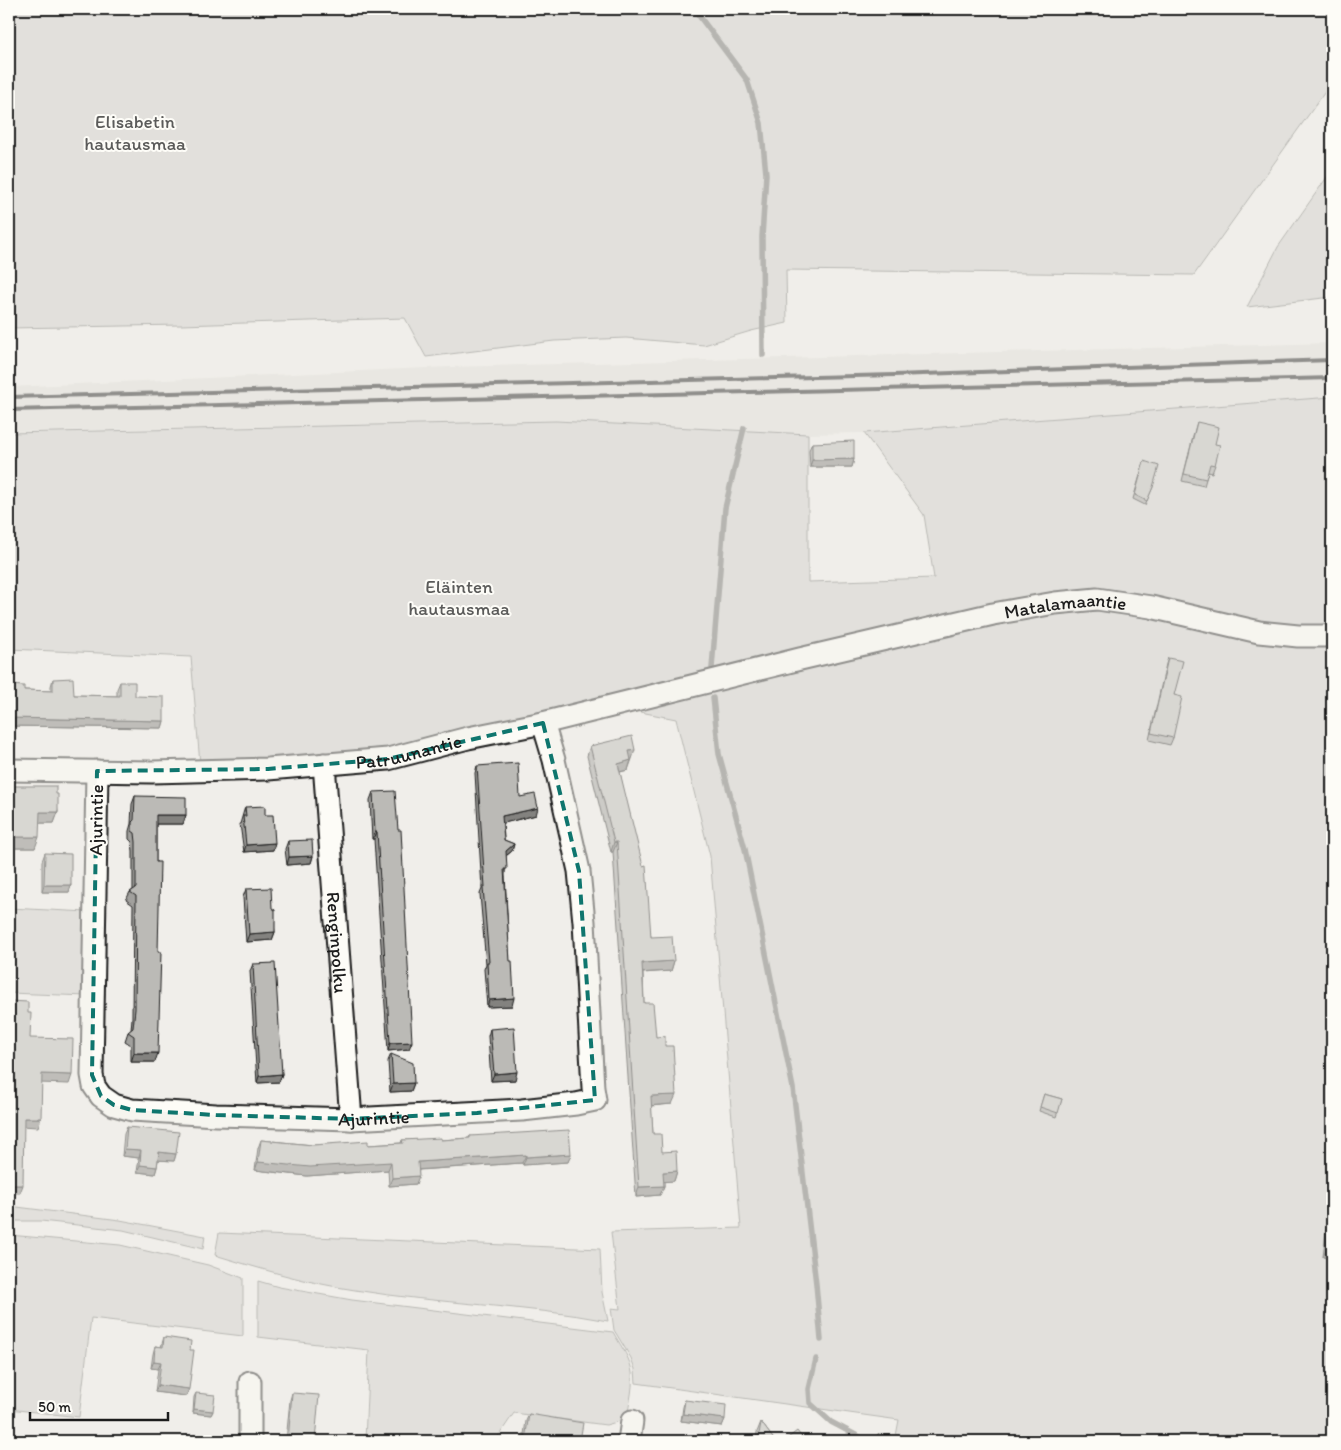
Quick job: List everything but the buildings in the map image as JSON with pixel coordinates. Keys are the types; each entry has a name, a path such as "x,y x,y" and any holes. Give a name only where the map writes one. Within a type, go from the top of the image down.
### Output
{"street":[{"name":"Matalamaantie","path":"800,659 993,614 1056,603 1097,599 1151,607 1258,632 1298,636 1332,635"},
{"name":"Patruunantie","path":"9,770 152,772 268,769 388,759 468,738 543,723 800,659"},
{"name":"Ajurintie","path":"97,771 92,1075 94,1086 102,1096 114,1105 132,1110 216,1115 351,1119 522,1110 595,1100 579,871 554,760 543,723"},
{"name":"Renginpolku","path":"324,764 351,1119"},
{"path":"250,1382 250,1441"}],"highlighted area":[{"path":"543,723 579,871 595,1100 477,1113 351,1119 216,1115 132,1110 114,1105 101,1096 92,1075 97,771 268,769 388,759"}],"shaded area":[{"path":"1332,343 1332,397 864,433 808,434 556,421 9,432 9,387 448,367"}],"green space":[{"name":"Elisabetin hautausmaa","path":"9,9 1332,9 1332,82 1194,275 786,270 787,323 704,345 626,338 554,341 426,357 405,318 9,328"},
{"path":"1332,170 1332,297 1247,307 1278,247"},
{"name":"Eläinten hautausmaa","path":"1332,397 1332,1441 895,1441 899,1420 636,1383 635,1369 631,1358 614,1330 611,1308 620,1309 611,1232 741,1228 710,856 676,719 620,708 387,752 200,764 191,657 9,649 9,433 556,421 808,434 808,582 934,578 924,515 864,433"},
{"path":"9,908 88,912 87,996 9,993"},
{"path":"9,1206 120,1220 205,1236 203,1249 123,1230 41,1221 9,1221"},
{"path":"219,1233 600,1249 602,1292 608,1321 545,1311 387,1295 319,1284 215,1255"},
{"path":"9,1235 120,1245 208,1265 243,1278 243,1336 91,1318 79,1417 9,1409"},
{"path":"258,1281 279,1287 352,1300 613,1332 628,1358 632,1373 627,1419 606,1425 514,1413 495,1441 365,1441 369,1350 258,1337"}],"waterway":[{"path":"694,9 747,80 761,123 766,174 762,237 763,355"},
{"path":"712,668 725,508 744,428"},
{"path":"713,698 719,754 745,849 793,1088 821,1340"},
{"path":"816,1359 809,1389 810,1403 831,1422 867,1441"}],"railway":[{"path":"9,397 894,375 1332,360"},
{"path":"9,410 1332,378"}]}
